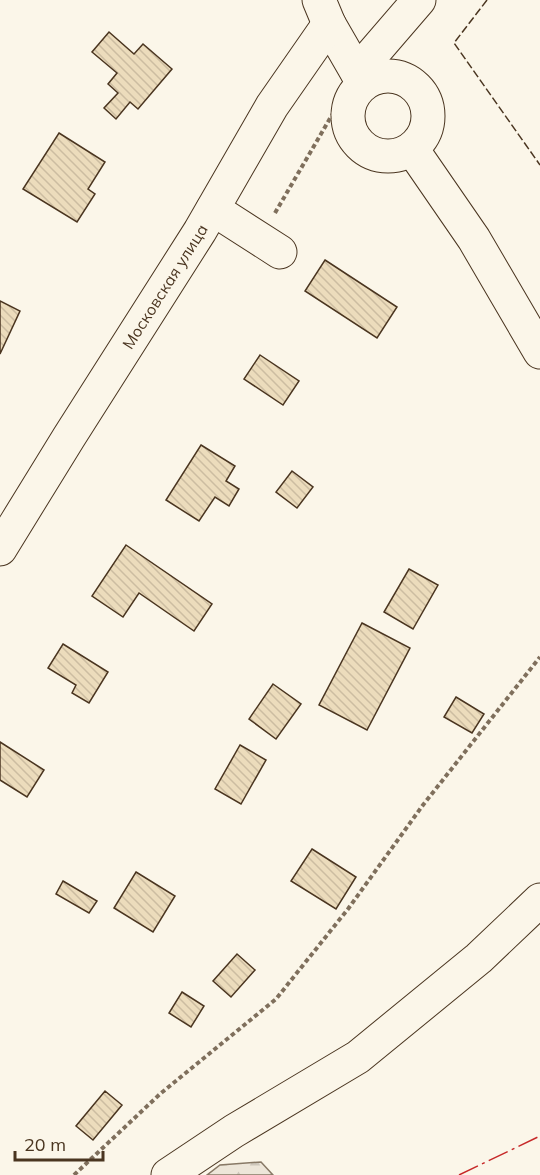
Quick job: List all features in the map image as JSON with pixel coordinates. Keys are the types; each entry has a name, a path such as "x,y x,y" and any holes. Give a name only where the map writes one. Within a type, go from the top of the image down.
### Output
{"street":[{"path":"360,78 387,75 400,77 411,82 421,91 427,103 428,121 421,139 412,148 400,155 386,156 372,153 360,146 352,134 348,121 348,106 360,78 419,0"},
{"path":"324,12 360,78"},
{"name":"Московская улица","path":"0,549 213,209 324,12"},
{"path":"412,148 474,239 540,352"},
{"path":"213,209 270,246"},
{"path":"168,1175 234,1131 357,1057 479,958 540,900"}],"path":[{"path":"270,246 360,78"},
{"path":"74,1175 160,1094 276,999 348,909 423,805 540,657"}],"green space":[{"path":"261,1162 273,1175 207,1175 220,1165"}],"building":[{"path":"109,32 134,54 143,44 172,69 138,109 130,102 116,119 104,108 118,93 108,84 117,73 92,52"},
{"path":"59,133 105,162 88,189 95,194 77,222 23,189"},
{"path":"325,260 397,307 377,338 305,291"},
{"path":"0,301 20,311 0,354"},
{"path":"260,355 299,381 283,405 244,379"},
{"path":"201,445 235,466 226,481 239,489 229,506 215,497 199,521 166,500"},
{"path":"292,471 313,487 297,508 276,492"},
{"path":"126,545 212,604 194,631 139,593 123,617 92,596"},
{"path":"409,569 438,585 413,629 384,612"},
{"path":"362,623 410,648 367,730 319,705"},
{"path":"63,644 108,672 89,703 72,693 76,685 48,668"},
{"path":"273,684 301,704 276,739 249,719"},
{"path":"456,697 484,714 472,733 444,717"},
{"path":"0,742 44,770 27,797 0,780"},
{"path":"240,745 266,760 241,804 215,789"},
{"path":"312,849 356,877 336,909 291,881"},
{"path":"136,872 175,896 153,932 114,908"},
{"path":"63,881 97,901 89,913 56,894"},
{"path":"237,954 255,970 231,997 213,981"},
{"path":"182,992 204,1006 191,1027 169,1013"},
{"path":"105,1091 122,1105 93,1140 76,1126"}],"fence":[{"path":"487,0 454,43 540,165"}],"power":[{"path":"459,1175 540,1136"}]}
